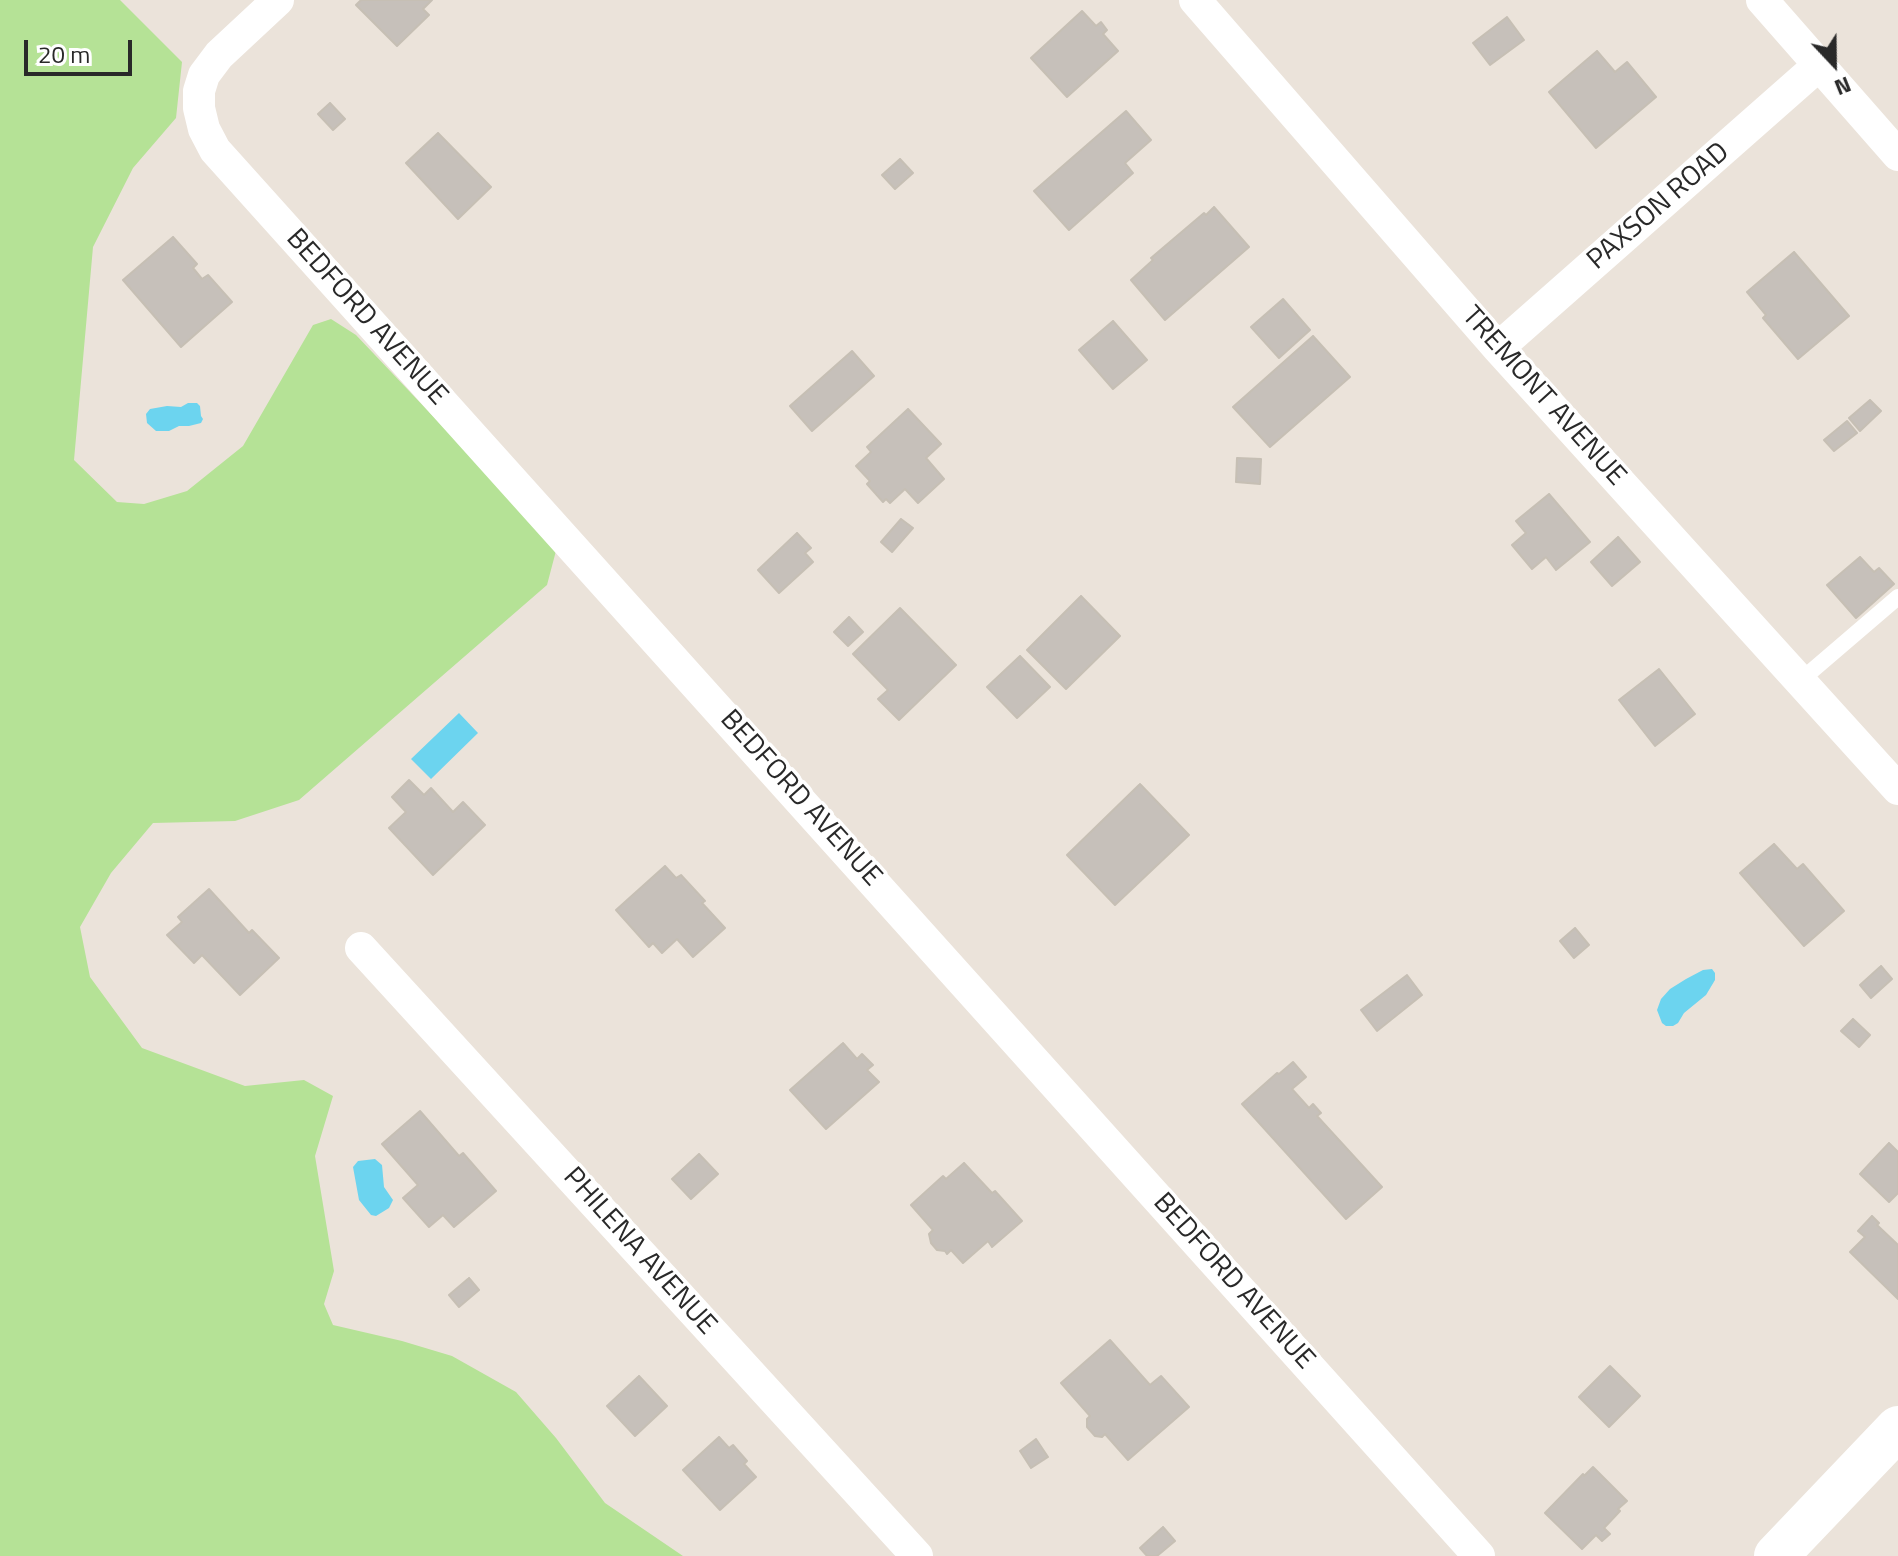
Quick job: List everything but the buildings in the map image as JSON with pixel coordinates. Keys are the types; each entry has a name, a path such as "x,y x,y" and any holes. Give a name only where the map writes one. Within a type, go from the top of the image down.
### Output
{"main road":[{"path":"1776,1556 1898,1428"}],"street":[{"name":"BEDFORD AVENUE","path":"278,0 219,55 204,75 199,91 199,108 204,129 215,150 1479,1556"},
{"name":"TREMONT AVENUE","path":"1195,0 1498,348 1898,789"},
{"path":"1762,0 1898,155"},
{"name":"PAXSON ROAD","path":"1498,348 1819,65"},
{"name":"PHILENA AVENUE","path":"361,948 917,1556"}],"lane":[{"path":"1800,681 1898,597"}],"green space":[{"path":"0,0 120,0 182,62 176,118 133,168 93,247 74,460 117,502 144,504 187,491 243,446 313,325 331,319 356,335 557,547 547,585 299,800 235,821 153,823 111,873 80,927 90,977 142,1048 245,1086 304,1080 333,1096 315,1156 334,1271 324,1304 333,1325 452,1356 516,1392 556,1438 605,1503 683,1556 0,1556"}],"water":[{"path":"188,403 200,406 201,423 156,431 147,423 146,414 150,409 181,407"},
{"path":"459,713 478,733 431,779 411,759"},
{"path":"1712,969 1715,980 1706,995 1684,1013 1678,1023 1666,1026 1662,1023 1657,1010 1670,989 1703,970"},
{"path":"375,1159 382,1165 384,1187 393,1200 389,1208 376,1216 371,1215 359,1200 353,1167 358,1161"}]}
